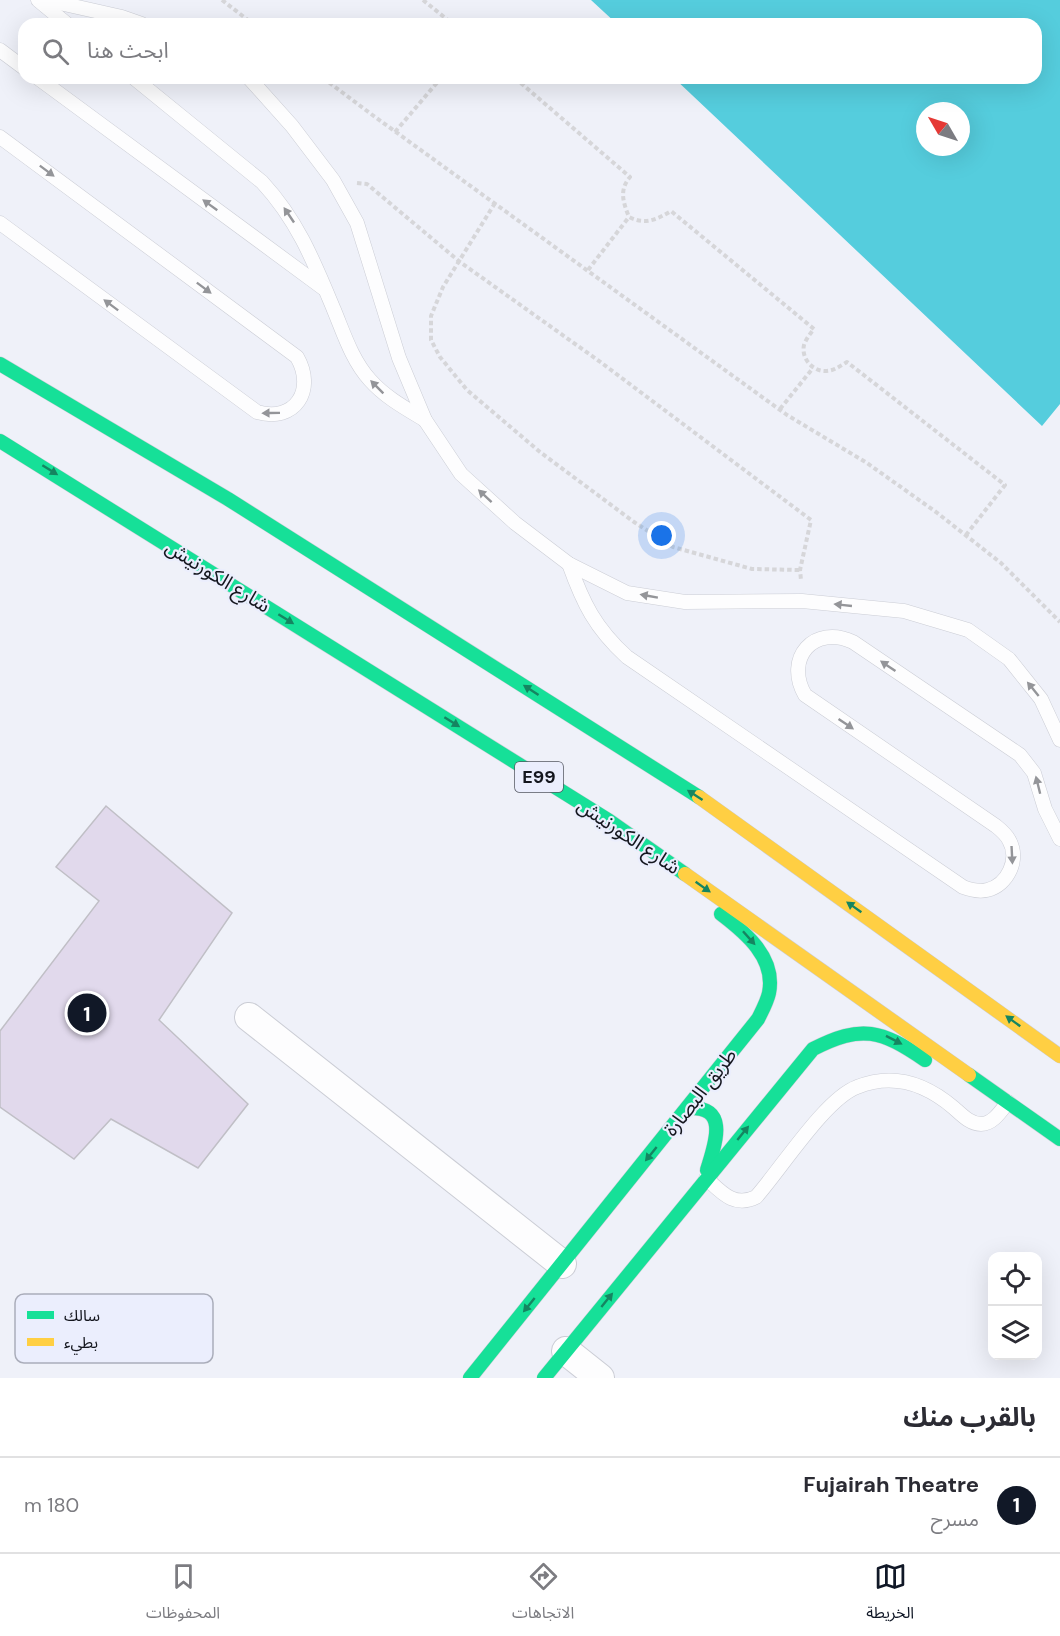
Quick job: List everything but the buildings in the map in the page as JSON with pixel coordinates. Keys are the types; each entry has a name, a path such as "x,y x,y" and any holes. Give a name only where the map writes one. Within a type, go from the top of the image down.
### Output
{"main road":[{"path":"0,364 228,499 699,797 1060,1056"},
{"name":"شارع الكورنيش","path":"0,441 608,820 1060,1139"},
{"path":"8,460 24,454"},
{"name":"طريق البصارة","path":"470,1378 758,1019 769,993 768,967 758,947 743,931 665,875 608,820"},
{"path":"544,1378 705,1178 813,1049 835,1037 860,1032 884,1036 906,1047 973,1093 1005,1100"},
{"path":"688,1108 695,1107 709,1112 717,1124 705,1178"},
{"path":"475,1378 485,1359"}],"street":[{"path":"249,1017 562,1264"},
{"path":"566,1351 600,1378"}],"lane":[{"path":"38,0 60,18"},
{"path":"46,0 125,18"},
{"path":"0,50 18,64"},
{"path":"46,84 325,289"},
{"path":"141,84 262,182 275,197 298,229 353,356 368,378 385,395 425,420"},
{"path":"254,84 292,126 333,180 357,223 399,358 425,420 461,474 515,523 569,564 627,593 685,602 802,601 904,611 968,630 1008,659 1041,699 1060,740"},
{"path":"0,136 297,357 303,367 304,391 289,410 267,415 257,412 0,223"},
{"path":"569,564 585,605 595,623 627,657 963,887 974,891 986,891 1005,879 1013,861 1010,841 996,826 805,695 799,685 798,663 802,652 810,644 820,638 831,636 853,642 1020,755 1034,773 1045,809 1060,839"},
{"path":"705,1178 730,1199 738,1202 756,1197 836,1099 855,1087 877,1080 899,1080 921,1086 940,1096 973,1123 990,1122 1005,1100"}],"path":[{"path":"222,0 245,18"},
{"path":"423,0 445,18"},
{"path":"331,84 780,409 867,463 966,535 1001,563 1060,622"},
{"path":"395,132 436,84"},
{"path":"522,84 630,177 625,183 622,201 629,217 640,222 656,220 671,212 814,329 803,348 804,359 813,368 824,371 837,368 847,362 1005,485 966,535"},
{"path":"333,180 367,184 460,262 590,354 811,520 800,570 802,601"},
{"path":"495,203 443,287 431,316 430,340 440,357 467,390 540,452 634,522 673,547 752,569 800,570"},
{"path":"588,270 629,217"},
{"path":"780,409 813,368"}],"water":[{"path":"591,0 1060,0 1060,404 1042,426 680,84 1042,84 1042,18 610,18"}],"traffic: fast":[{"path":"0,364 228,499 699,797"},
{"path":"0,441 608,820 685,874"},
{"path":"470,1378 758,1019 769,993 768,969 749,938 721,914"},
{"path":"544,1378 813,1049 845,1036 871,1034 896,1042 925,1060"},
{"path":"969,1075 1060,1139"},
{"path":"688,1108 701,1109 710,1113 715,1120 716,1138 707,1170"}],"traffic: slow":[{"path":"699,797 1060,1056"},
{"path":"685,874 969,1075"}],"place":[{"name":"Fujairah Theatre","path":"87,1013"}]}
